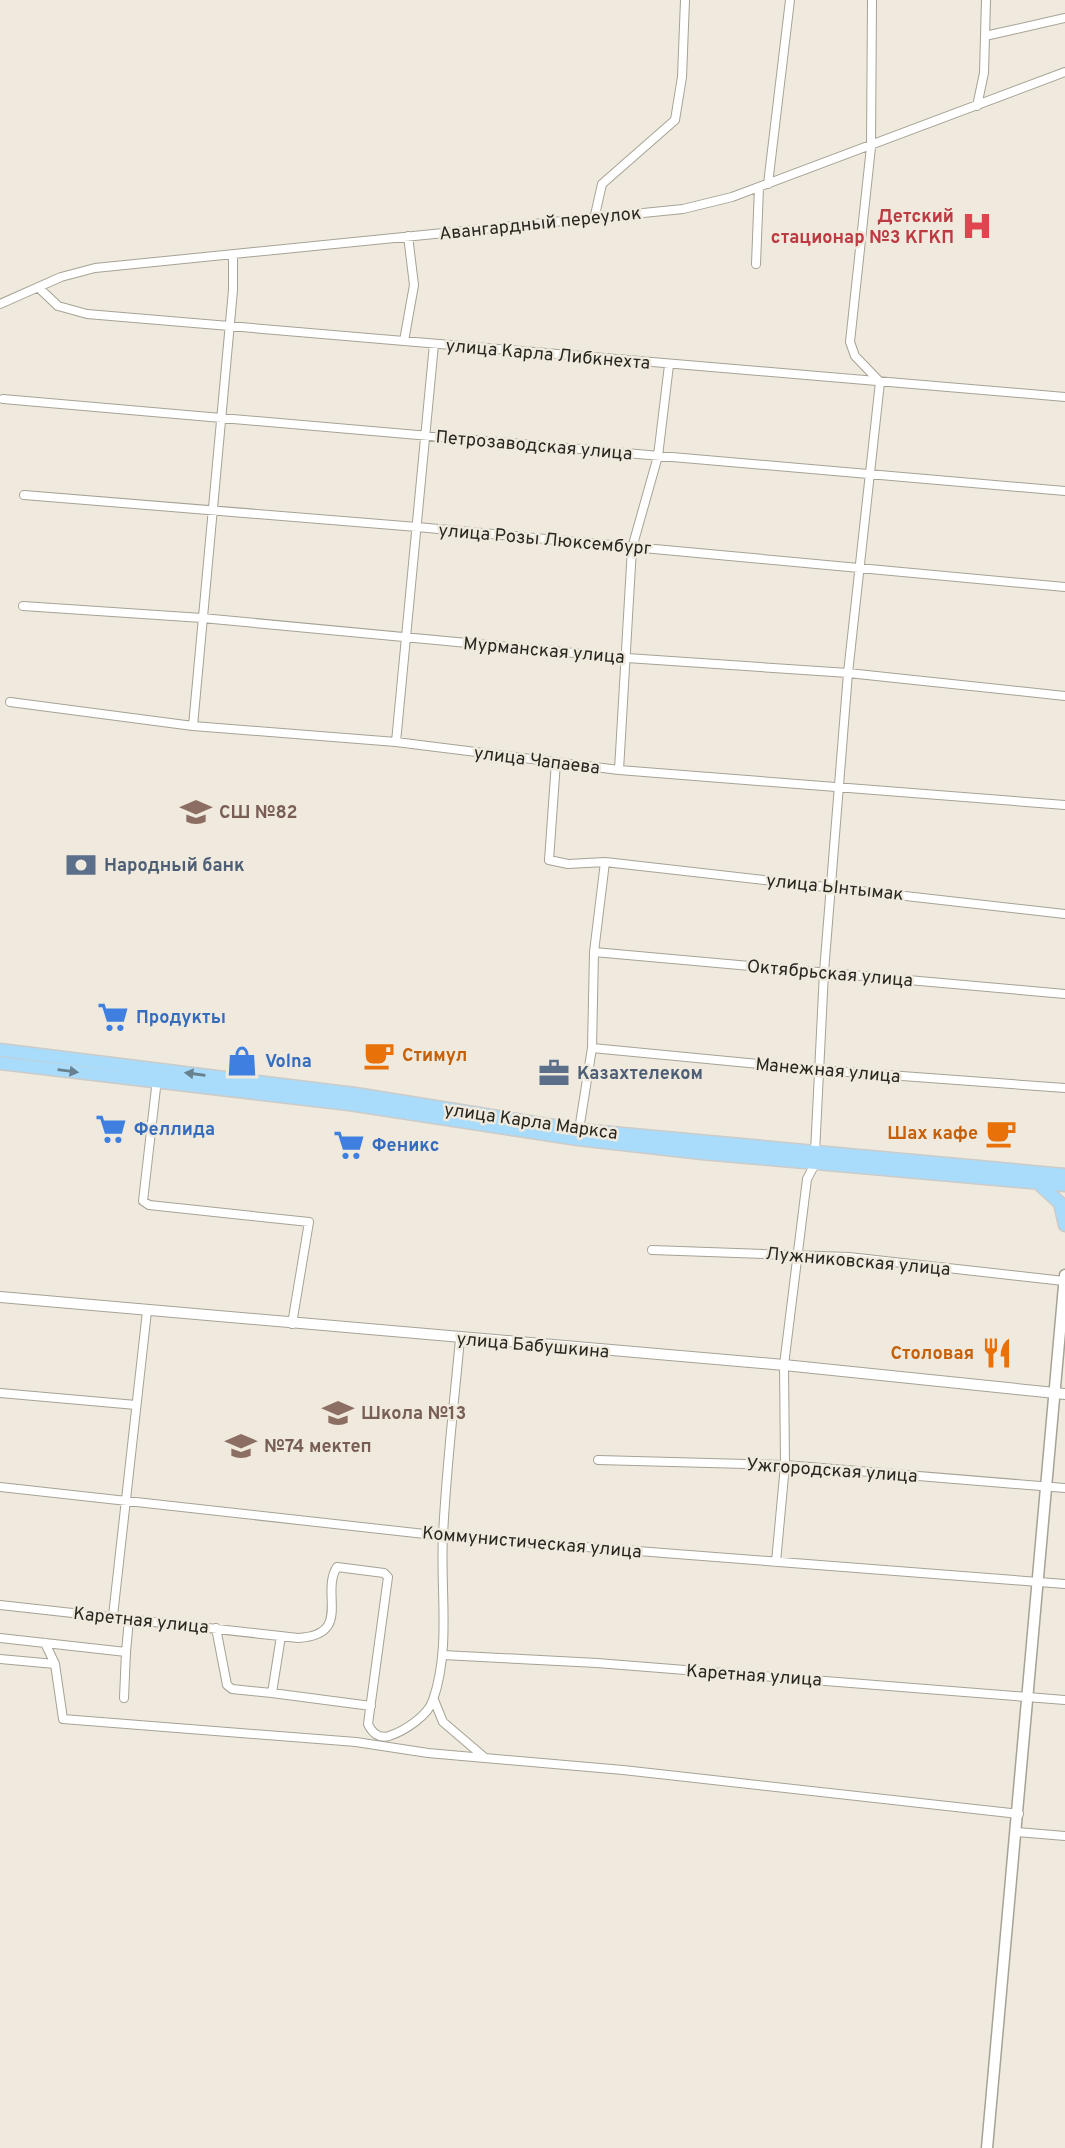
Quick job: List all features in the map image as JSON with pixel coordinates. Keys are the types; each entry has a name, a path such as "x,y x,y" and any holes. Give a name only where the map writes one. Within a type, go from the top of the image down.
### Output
{"main road":[{"name":"улица Карла Маркса","path":"0,1050 578,1139 1065,1175"},
{"name":"улица Карла Маркса","path":"0,1063 355,1094 579,1130 1065,1185"},
{"path":"1037,1183 1060,1203 1065,1225"},
{"path":"988,2148 1019,1814 1026,1696 1060,1394 1065,1275"}],"street":[{"path":"595,215 602,184 675,120 681,77 685,0"},
{"path":"757,264 764,186 790,0"},
{"path":"776,1562 785,1465 784,1365 807,1179 815,1158 824,972 848,673 880,382 855,356 850,342 871,147 872,0"},
{"path":"977,106 984,73 986,0"},
{"path":"985,36 1065,18"},
{"name":"Авангардный переулок","path":"0,304 61,277 95,268 233,256 595,215 683,209 764,186 1065,72"},
{"path":"404,341 414,285 408,236"},
{"path":"194,726 211,509 233,290 233,256"},
{"name":"улица Карла Либкнехта","path":"39,288 58,306 87,314 1065,397"},
{"path":"396,742 434,344"},
{"path":"620,770 632,548 658,456 669,365"},
{"name":"Петрозаводская улица","path":"3,399 1065,491"},
{"name":"улица Розы Люксембург","path":"24,495 417,527 1065,587"},
{"name":"Мурманская улица","path":"23,606 202,618 626,658 848,673 1065,696"},
{"name":"улица Чапаева","path":"10,702 194,726 396,742 620,770 1065,805"},
{"name":"улица Ынтымак","path":"556,762 549,860 568,864 605,862 1065,914"},
{"path":"579,1130 592,1048 594,952 605,862"},
{"name":"Октябрьская улица","path":"594,952 1065,994"},
{"name":"Манежная улица","path":"592,1048 820,1070 1065,1088"},
{"path":"158,1076 147,1155 145,1204 309,1222 292,1324"},
{"name":"Лужниковская улица","path":"652,1250 797,1254 1064,1281"},
{"name":"улица Бабушкина","path":"0,1297 784,1365 1060,1394"},
{"path":"113,1616 147,1311"},
{"path":"379,1741 425,1714 434,1700 443,1655 443,1536 460,1339"},
{"path":"0,1393 136,1405"},
{"name":"Ужгородская улица","path":"598,1460 785,1465 1065,1488"},
{"name":"Коммунистическая улица","path":"0,1487 443,1536 1065,1584"},
{"name":"Каретная улица","path":"0,1605 281,1636 315,1637 327,1627 334,1600 332,1580 337,1567 387,1574 371,1706"},
{"path":"124,1698 129,1619"},
{"path":"216,1628 227,1685 232,1689 371,1706 368,1724 379,1741"},
{"path":"272,1693 281,1636"},
{"path":"0,1638 126,1652"},
{"path":"45,1643 55,1664 63,1719 379,1741 484,1757 1019,1814"},
{"name":"Каретная улица","path":"443,1655 597,1663 1065,1700"},
{"path":"0,1659 55,1664"},
{"path":"434,1700 443,1722 484,1757"},
{"path":"1017,1832 1065,1836"}],"place":[{"name":"Детский стационар №3 КГКП","path":"977,226"},
{"name":"СШ №82","path":"196,812"},
{"name":"Народный банк","path":"81,865"},
{"name":"Продукты","path":"113,1017"},
{"name":"Стимул","path":"379,1055"},
{"name":"Volna","path":"242,1061"},
{"name":"Казахтелеком","path":"554,1073"},
{"name":"Феллида","path":"111,1129"},
{"name":"Шах кафе","path":"1001,1133"},
{"name":"Феникс","path":"349,1145"},
{"name":"Столовая","path":"997,1353"},
{"name":"Школа №13","path":"338,1413"},
{"name":"№74 мектеп","path":"241,1446"}]}
